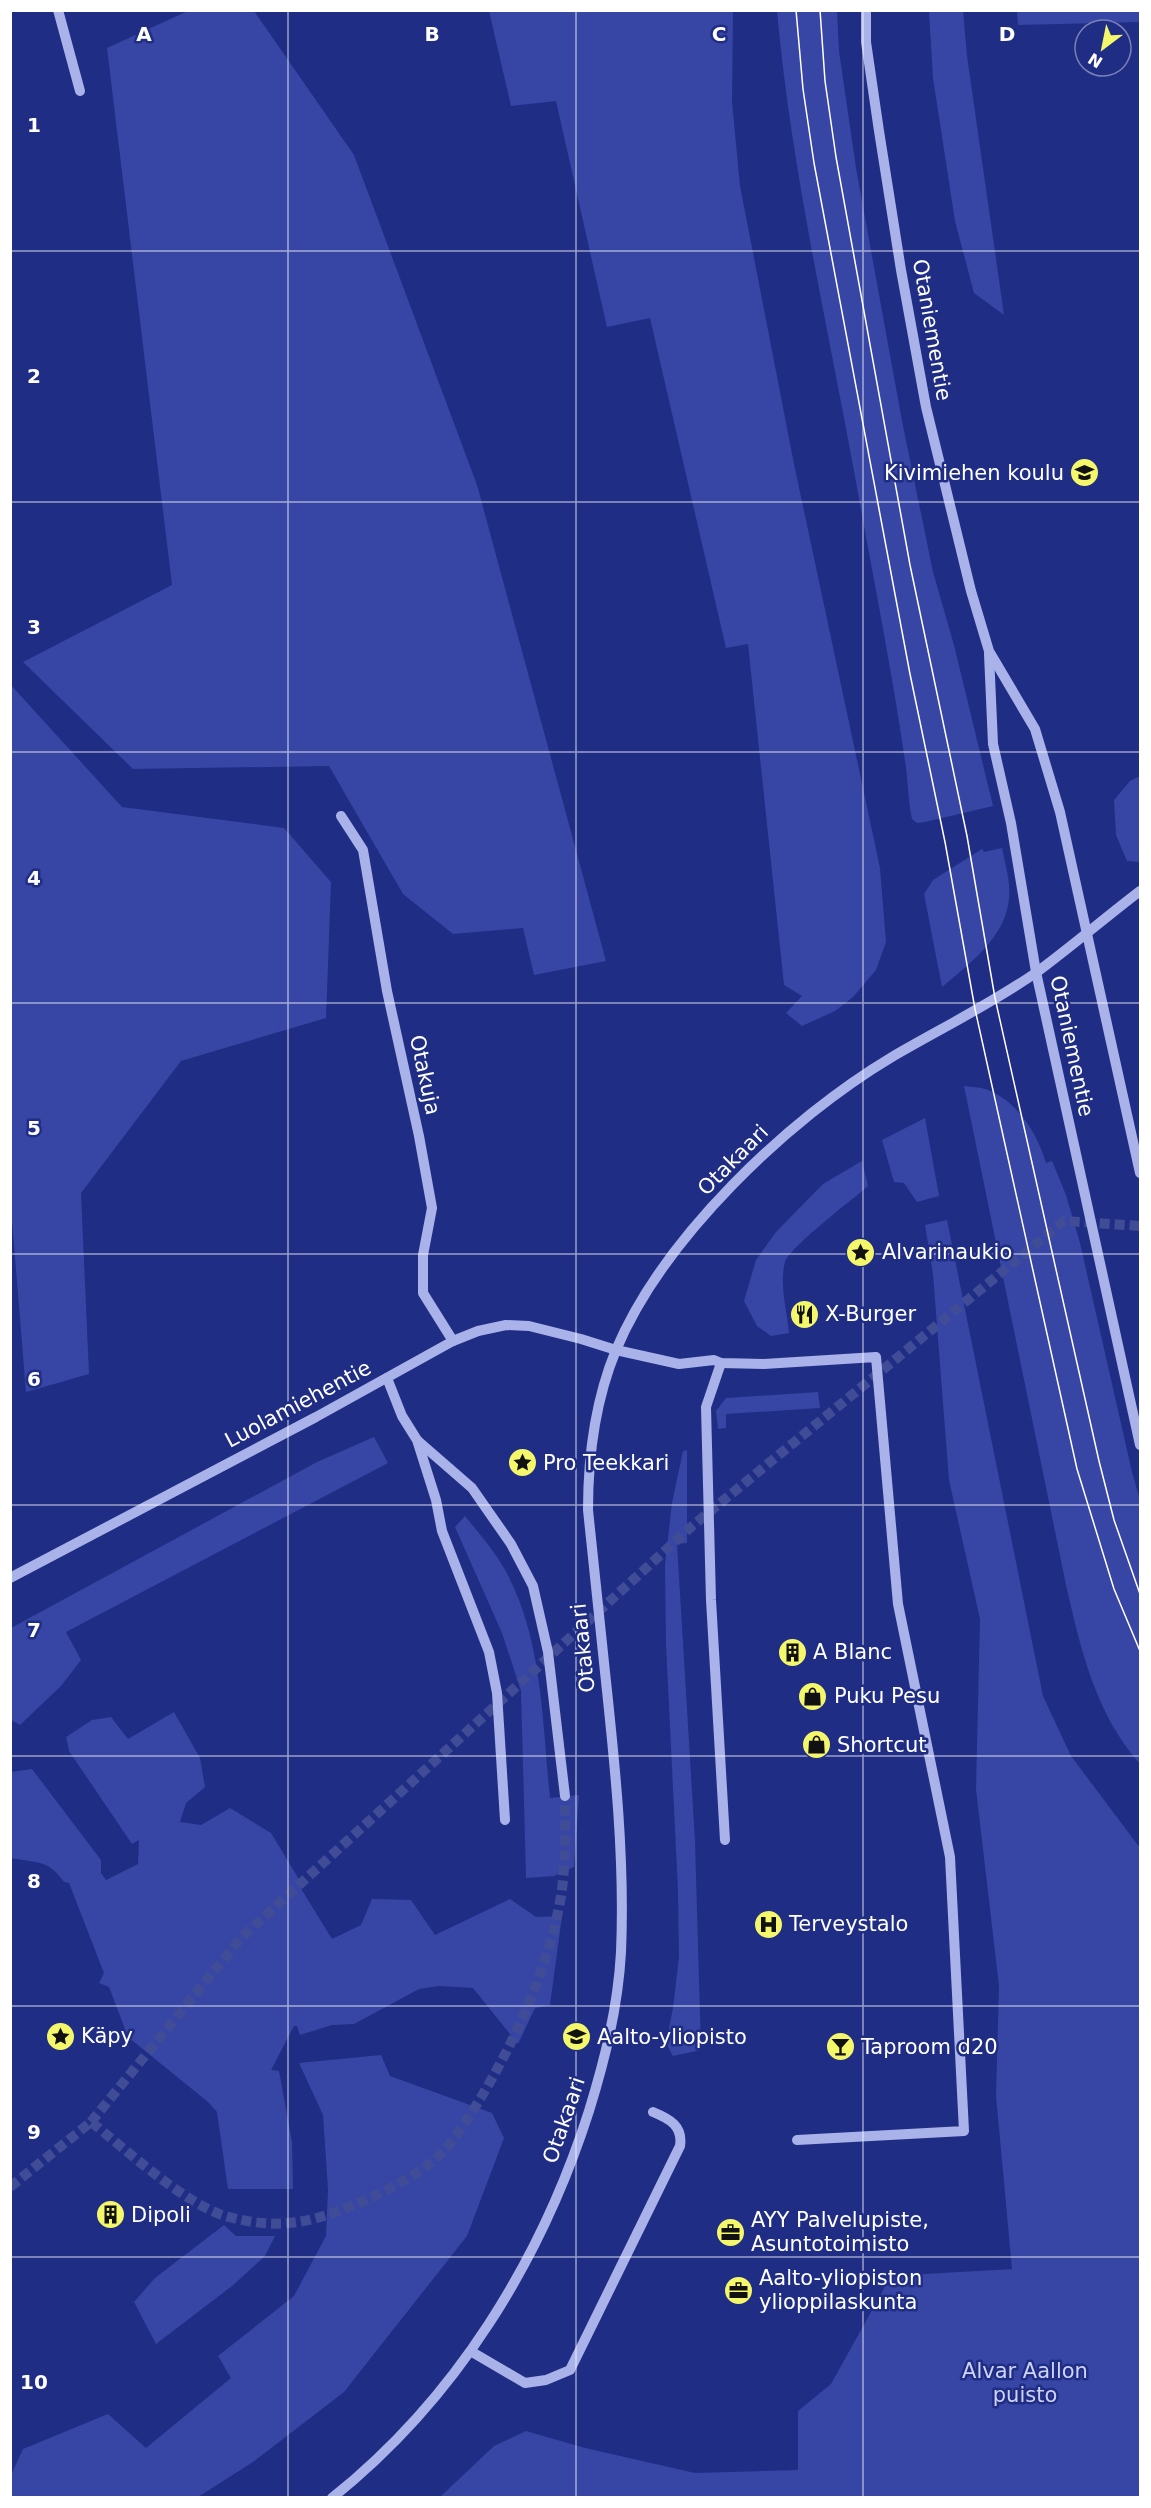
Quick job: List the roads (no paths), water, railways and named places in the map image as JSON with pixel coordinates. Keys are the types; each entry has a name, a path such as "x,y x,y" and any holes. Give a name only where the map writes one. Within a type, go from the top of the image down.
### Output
{"street":[{"path":"58,10 80,91"},
{"name":"Otaniementie","path":"866,10 867,42 879,131 926,407 971,591 989,651 1035,729 1060,812 1140,1173"},
{"name":"Otaniementie","path":"989,651 993,744 1011,823 1036,972 1140,1445"},
{"name":"Otakuja","path":"341,816 363,850 387,991 419,1136 432,1208 423,1255 423,1293 453,1341"},
{"name":"Otakaari","path":"332,2498 396,2441 443,2389 472,2352 529,2256 550,2215 578,2146 603,2064 615,2010 621,1953 619,1814 588,1510 588,1471 594,1426 616,1350 637,1308 671,1255 761,1157 816,1109 891,1057 1036,972 1140,891"},
{"name":"Luolamiehentie","path":"10,1578 453,1341 478,1331 506,1325 529,1326 616,1350 679,1364 714,1360 722,1363 764,1364 876,1357 898,1604 950,1857 964,2131 797,2140"},
{"path":"722,1363 706,1407 711,1600 725,1840"},
{"path":"387,1378 402,1416 417,1440 436,1500 442,1531 489,1652 497,1693 505,1821"},
{"path":"417,1440 472,1488 511,1544 533,1586 548,1652 565,1796"},
{"path":"472,2352 525,2383 546,2380 570,2370 680,2146 682,2135 677,2126 669,2118 653,2112"}],"tunnel":[{"path":"91,2122 241,1938 691,1527 1064,1221 1140,1226"},
{"path":"10,2187 91,2122 157,2176 194,2201 212,2211 247,2221 279,2224 324,2216 384,2191 428,2165 452,2141 483,2094 509,2047 541,1973 556,1922 563,1884 565,1796"}],"tram line":[{"path":"796,10 803,89 814,163 975,1009 1077,1469 1114,1589 1140,1651"},
{"path":"820,10 825,81 836,157 910,565 967,836 995,998 1099,1461 1114,1520 1140,1594"}],"place":[{"name":"Kivimiehen koulu","path":"1085,473"},
{"name":"Alvarinaukio","path":"861,1252"},
{"name":"X-Burger","path":"804,1314"},
{"name":"Pro Teekkari","path":"522,1463"},
{"name":"A Blanc","path":"792,1652"},
{"name":"Puku Pesu","path":"813,1696"},
{"name":"Shortcut","path":"816,1745"},
{"name":"Terveystalo","path":"768,1924"},
{"name":"Käpy","path":"60,2036"},
{"name":"Aalto-yliopisto","path":"576,2037"},
{"name":"Taproom d20","path":"840,2047"},
{"name":"Dipoli","path":"110,2215"},
{"name":"AYY Palvelupiste, Asuntotoimisto","path":"730,2232"},
{"name":"Aalto-yliopiston ylioppilaskunta","path":"738,2290"}],"park label":[{"name":"Alvar Aallon puisto","path":"1025,2383"}]}
